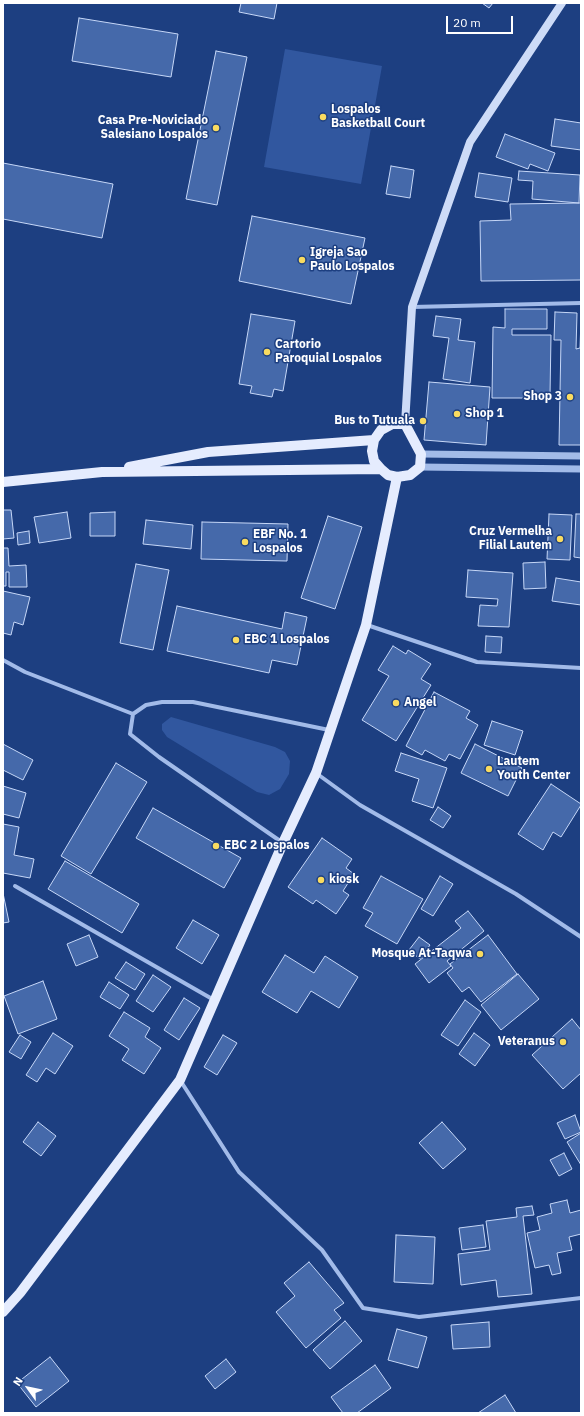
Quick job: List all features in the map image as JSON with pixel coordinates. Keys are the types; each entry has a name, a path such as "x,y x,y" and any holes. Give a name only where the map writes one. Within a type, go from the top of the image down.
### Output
{"main road":[{"path":"405,424 392,424 382,430 374,440 372,451 374,461 388,475 397,477 410,474 420,467 421,454 405,424 412,307 470,142 562,3"},
{"path":"3,482 102,472 208,452 374,440"},
{"path":"102,472 381,469"},
{"path":"3,1312 20,1293 180,1080 283,843 316,773 329,730 366,625 397,477"}],"street":[{"path":"412,307 581,303"},
{"path":"421,454 581,456"},
{"path":"420,467 581,469"},
{"path":"366,625 477,662 581,668"},
{"path":"3,660 25,672 133,714"},
{"path":"283,843 159,757 130,734 133,714 146,705 162,702 193,702 329,730"},
{"path":"316,773 360,805 516,894 581,937"},
{"path":"15,886 215,1000"},
{"path":"180,1080 239,1172 322,1250 363,1308 420,1317 581,1298"}],"shaded area":[{"name":"Lospalos Basketball Court","path":"285,49 382,66 361,184 264,167"},
{"path":"171,717 275,747 285,752 290,761 289,774 280,789 269,795 257,792 167,737 162,730 162,724"}],"building":[{"path":"241,3 277,3 274,19 239,12"},
{"path":"482,3 493,3 489,8"},
{"path":"79,18 178,34 171,77 72,61"},
{"name":"Casa Pre-Noviciado Salesiano Lospalos","path":"216,51 247,57 217,205 186,199"},
{"path":"555,119 581,123 581,150 551,146"},
{"path":"505,134 555,153 548,171 530,164 528,169 496,157"},
{"path":"3,163 113,184 102,238 3,219"},
{"path":"391,166 414,170 410,198 386,194"},
{"path":"519,171 580,175 579,203 532,199 533,181 518,180"},
{"path":"479,173 512,178 508,202 475,197"},
{"path":"581,203 581,280 481,281 480,221 511,220 510,204"},
{"name":"Igreja Sao Paulo Lospalos","path":"252,216 365,238 351,304 239,281"},
{"path":"505,309 547,309 547,329 512,329 512,335 551,335 550,395 526,395 526,398 492,398 493,327 505,328"},
{"name":"Shop 3","path":"555,312 577,313 576,349 580,348 581,319 581,445 559,445 561,340 554,340"},
{"name":"Cartorio Paroquial Lospalos","path":"251,314 295,321 283,391 274,389 272,397 250,393 252,386 239,384"},
{"path":"436,316 461,319 458,340 475,342 470,383 443,379 449,338 433,336"},
{"name":"Shop 1","path":"429,382 490,387 486,445 424,440"},
{"path":"3,510 11,510 14,538 3,539"},
{"path":"67,512 71,538 39,543 34,517"},
{"path":"115,512 115,536 90,536 90,513"},
{"name":"Cruz Vermelha Filial Lautem","path":"549,514 572,515 570,560 547,559"},
{"name":"Cruz Vermelha Filial Lautem","path":"576,514 581,514 581,558 574,557"},
{"name":"EBF No. 1 Lospalos","path":"328,516 362,527 335,609 301,598"},
{"path":"146,520 193,525 191,549 143,544"},
{"name":"EBF No. 1 Lospalos","path":"202,522 288,524 287,561 201,559"},
{"path":"29,531 30,543 18,545 17,533"},
{"path":"3,548 8,548 9,566 26,565 27,587 9,587 9,572 6,572 6,586 3,586"},
{"path":"545,562 546,588 524,589 523,563"},
{"path":"136,564 169,570 153,650 120,643"},
{"path":"468,570 513,573 509,627 478,626 480,605 497,606 498,599 466,597"},
{"path":"556,578 581,582 581,605 552,601"},
{"path":"3,591 30,597 23,625 14,622 11,635 3,633"},
{"name":"EBC 1 Lospalos","path":"177,606 282,629 285,612 307,617 297,665 272,660 269,673 167,651"},
{"path":"486,636 502,637 501,653 485,652"},
{"name":"Angel","path":"393,646 406,654 408,650 431,664 421,679 431,685 396,741 362,720 389,676 378,670"},
{"path":"434,692 470,711 466,718 478,725 460,759 449,754 445,761 425,750 422,755 406,746"},
{"path":"492,721 523,731 515,755 484,745"},
{"path":"3,744 33,760 23,780 3,770"},
{"path":"475,744 522,768 508,796 461,773"},
{"path":"401,753 447,768 433,808 412,801 419,779 395,771"},
{"path":"116,763 147,782 91,874 61,856"},
{"path":"551,784 581,805 561,837 553,832 543,850 518,834"},
{"path":"3,786 26,793 19,818 3,814"},
{"path":"438,807 451,816 443,828 430,820"},
{"path":"153,808 241,858 224,888 136,838"},
{"path":"3,824 19,827 14,855 34,859 30,878 3,873"},
{"name":"kiosk","path":"322,838 352,859 346,868 354,874 343,891 349,895 336,914 316,900 313,904 288,887"},
{"path":"65,861 139,904 122,933 48,889"},
{"path":"381,876 423,899 397,944 365,926 373,913 363,908"},
{"path":"440,876 453,884 433,916 421,909"},
{"path":"3,893 9,922 3,923"},
{"path":"468,911 484,931 447,961 451,966 429,983 415,964 461,928 455,921"},
{"path":"193,920 219,935 202,964 176,948"},
{"path":"89,935 98,957 76,966 67,944"},
{"path":"488,935 517,974 481,1002 469,987 462,992 447,973 453,968 450,964"},
{"path":"419,937 430,945 420,959 409,950"},
{"path":"285,955 314,973 325,956 358,977 339,1008 311,991 297,1013 262,992"},
{"path":"126,962 145,974 135,990 115,978"},
{"path":"518,974 539,999 501,1030 481,1005"},
{"path":"153,975 171,987 153,1012 136,1001"},
{"path":"43,981 57,1019 18,1034 4,996"},
{"path":"109,982 129,995 120,1009 100,997"},
{"path":"184,998 200,1008 179,1040 164,1030"},
{"path":"465,1000 481,1012 458,1046 441,1035"},
{"path":"124,1012 150,1028 145,1037 161,1048 144,1074 122,1060 129,1049 109,1036"},
{"name":"Veteranus","path":"572,1019 581,1030 581,1073 563,1089 532,1055"},
{"path":"53,1033 73,1046 55,1074 46,1068 37,1082 26,1075"},
{"path":"474,1033 490,1045 475,1066 459,1054"},
{"path":"20,1035 31,1042 21,1059 9,1052"},
{"path":"223,1035 237,1043 217,1075 204,1067"},
{"path":"575,1115 581,1132 565,1139 557,1123"},
{"path":"38,1122 56,1136 41,1156 23,1142"},
{"path":"442,1122 466,1149 443,1169 419,1143"},
{"path":"581,1133 581,1165 567,1142"},
{"path":"564,1153 572,1169 559,1176 550,1160"},
{"path":"567,1200 570,1213 581,1210 581,1234 569,1237 572,1250 557,1253 561,1273 552,1275 549,1265 535,1268 527,1233 540,1230 537,1217 552,1213 550,1204"},
{"path":"532,1206 534,1215 523,1216 532,1294 498,1297 496,1280 461,1285 458,1254 490,1250 486,1221 517,1217 516,1208"},
{"path":"483,1225 486,1247 462,1250 459,1228"},
{"path":"396,1235 435,1237 433,1284 394,1282"},
{"path":"309,1262 344,1303 334,1310 341,1318 306,1348 276,1312 295,1296 284,1283"},
{"path":"345,1321 362,1341 330,1369 313,1350"},
{"path":"489,1322 490,1347 453,1349 451,1325"},
{"path":"397,1329 427,1337 418,1368 388,1360"},
{"path":"50,1357 69,1381 36,1407 17,1383"},
{"path":"226,1359 236,1372 215,1389 205,1376"},
{"path":"375,1365 391,1388 357,1413 343,1413 331,1397"},
{"path":"505,1395 516,1413 478,1413"}],"place":[{"name":"Lospalos Basketball Court","path":"323,117"},
{"name":"Casa Pre-Noviciado Salesiano Lospalos","path":"216,128"},
{"name":"Igreja Sao Paulo Lospalos","path":"302,260"},
{"name":"Cartorio Paroquial Lospalos","path":"267,352"},
{"name":"Shop 3","path":"570,397"},
{"name":"Shop 1","path":"457,414"},
{"name":"Bus to Tutuala","path":"423,421"},
{"name":"Cruz Vermelha Filial Lautem","path":"560,539"},
{"name":"EBF No. 1 Lospalos","path":"245,542"},
{"name":"EBC 1 Lospalos","path":"236,640"},
{"name":"Angel","path":"396,703"},
{"name":"Lautem Youth Center","path":"489,769"},
{"name":"EBC 2 Lospalos","path":"216,846"},
{"name":"kiosk","path":"321,880"},
{"name":"Mosque At-Taqwa","path":"480,954"},
{"name":"Veteranus","path":"563,1042"}]}
